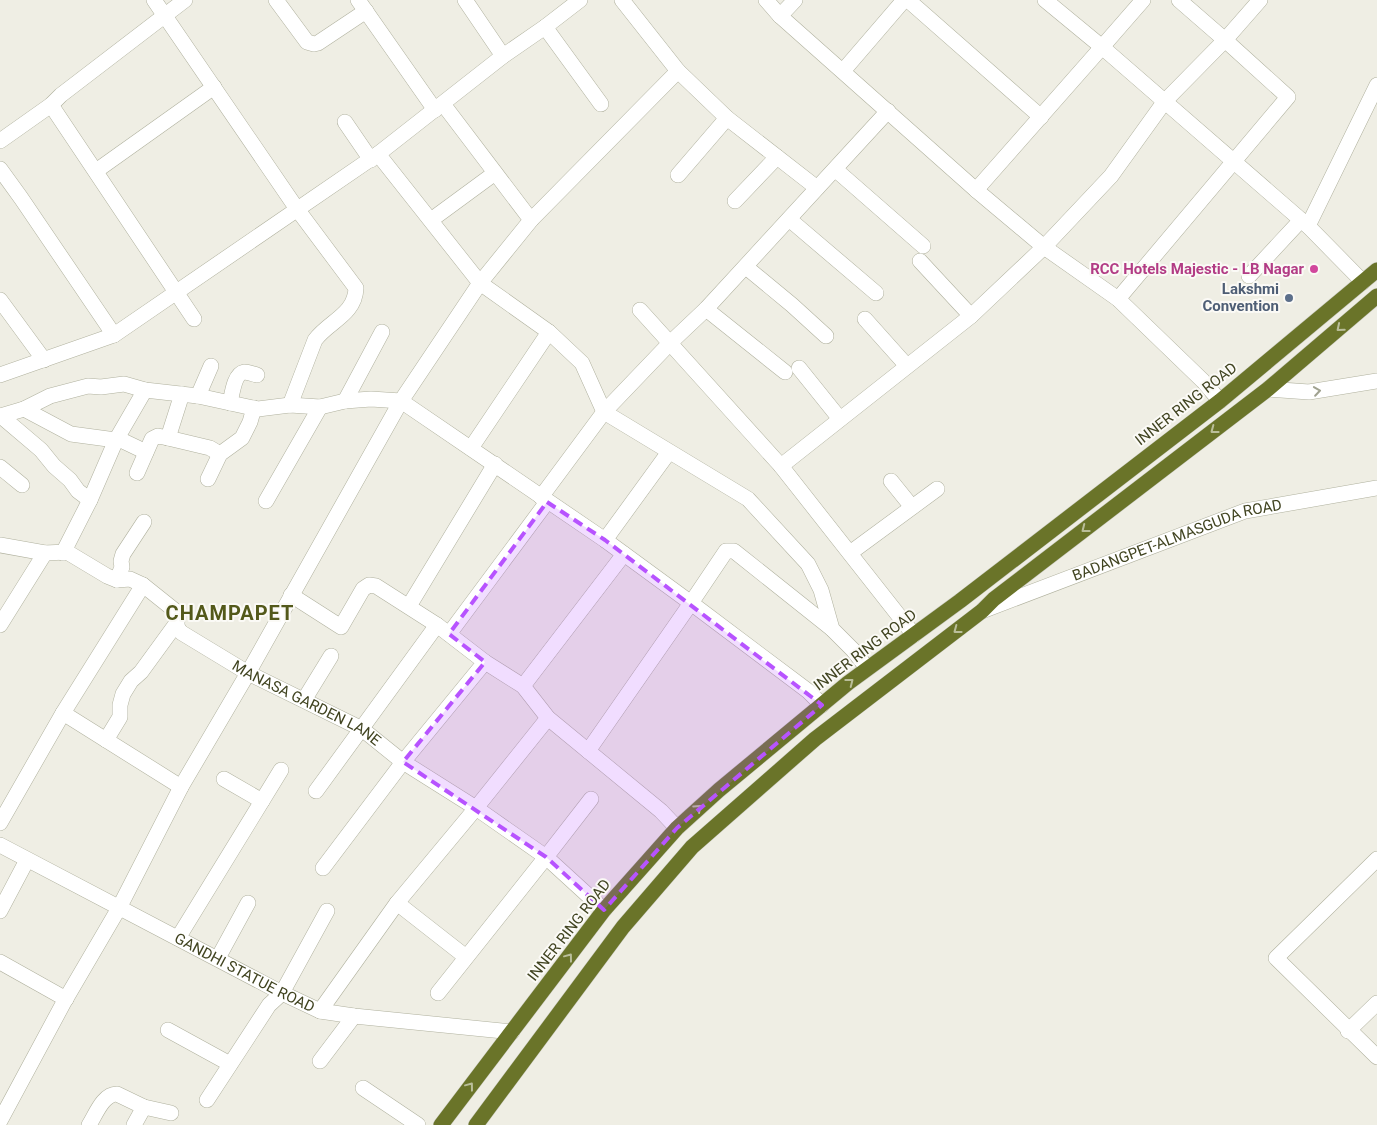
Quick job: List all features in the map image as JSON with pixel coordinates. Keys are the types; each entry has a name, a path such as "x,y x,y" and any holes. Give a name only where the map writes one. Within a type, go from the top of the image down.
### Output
{"highway":[{"name":"INNER RING ROAD","path":"441,1125 604,910 676,828 718,790 867,668 960,601 1220,401 1377,270"},
{"path":"476,1125 623,927 692,847 815,739 1268,389 1377,296"}],"street":[{"path":"154,0 297,209 356,288 354,302 348,310 342,317 321,331 315,340 290,405"},
{"path":"0,141 50,105 185,0"},
{"path":"276,0 310,44 318,43 362,6 439,107 495,173 531,220"},
{"path":"465,0 503,56"},
{"path":"0,375 114,335 375,157 503,56 579,0"},
{"path":"622,0 678,72 728,118 816,188"},
{"path":"766,0 780,16 1044,248 1118,299 1203,381 1220,401"},
{"path":"780,16 794,0"},
{"path":"843,71 904,0"},
{"path":"908,0 1041,117"},
{"path":"1046,0 1304,223 1363,282"},
{"path":"976,190 1143,0"},
{"path":"1118,299 1288,98 1179,0"},
{"path":"781,466 971,316 1044,248 1111,176 1165,102 1260,0"},
{"path":"545,26 601,104"},
{"path":"0,1121 66,999 119,908 181,787 248,673 401,401 480,283 531,220 678,72"},
{"path":"1249,276 1304,223 1377,85"},
{"path":"96,171 214,86"},
{"path":"50,105 194,319"},
{"path":"316,791 362,729 544,500 604,412 706,310 888,111"},
{"path":"678,175 728,118"},
{"path":"345,122 431,220 480,283 549,332 582,363 604,412 748,499 808,564 820,590 832,629"},
{"path":"735,202 777,157"},
{"path":"0,169 114,335"},
{"path":"836,170 921,253 971,316"},
{"path":"431,220 495,173"},
{"path":"789,219 876,293"},
{"path":"746,267 826,336"},
{"path":"0,300 44,360"},
{"path":"640,310 781,466 914,635"},
{"path":"706,310 792,370 840,419"},
{"path":"865,319 906,366"},
{"path":"345,401 382,332"},
{"path":"471,448 549,332"},
{"path":"198,396 211,366"},
{"path":"230,403 236,379 240,374 245,372 257,375"},
{"path":"1268,389 1309,392 1377,381"},
{"path":"1,416 24,409 50,396 88,386 100,387 124,384 145,390 198,396 258,409 290,405 320,406 345,401 371,399 401,401 605,540 808,691 822,705"},
{"path":"0,545 45,553 64,552 90,500 116,440 145,390"},
{"path":"168,438 182,394"},
{"path":"266,501 320,406"},
{"path":"208,479 220,454 242,438 254,408"},
{"path":"24,409 71,434 123,441 146,452"},
{"path":"1,416 41,450 78,491 90,500"},
{"path":"137,473 154,436 210,448 220,454"},
{"path":"605,540 669,452"},
{"path":"0,456 3,458 0,465 22,485"},
{"path":"409,606 495,464"},
{"path":"891,481 912,507"},
{"name":"BADANGPET-ALMASGUDA ROAD","path":"982,611 1245,510 1377,488"},
{"path":"850,553 938,489"},
{"path":"118,580 123,554 144,522"},
{"path":"588,751 726,551 734,551 832,629 853,650 867,668"},
{"name":"MANASA GARDEN LANE","path":"64,552 107,576 118,580 130,579 143,585 178,613 176,624 182,633 248,673 362,729 403,762 476,808 546,857 604,910"},
{"path":"0,625 45,553"},
{"path":"523,686 624,554"},
{"path":"0,823 63,713 143,585"},
{"path":"291,595 341,627 364,589 369,585 376,586 443,629 485,662 523,686 548,718 661,811 676,828"},
{"path":"106,740 120,717 120,705 123,694 176,624"},
{"path":"304,700 331,656"},
{"path":"323,868 403,762 485,662"},
{"path":"63,713 181,787"},
{"path":"320,1011 397,903 548,718"},
{"path":"178,938 281,770"},
{"path":"224,779 262,801"},
{"path":"438,993 590,799"},
{"name":"GANDHI STATUE ROAD","path":"0,845 282,993 320,1011 512,1032"},
{"path":"1377,859 1276,958 1348,1031 1377,1057"},
{"path":"0,911 27,860"},
{"path":"218,958 248,903"},
{"path":"397,903 466,957"},
{"path":"207,1100 269,1005 282,993 327,911"},
{"path":"0,962 66,999"},
{"path":"1348,1031 1377,1003"},
{"path":"320,1061 354,1016"},
{"path":"168,1030 230,1064"},
{"path":"363,1088 418,1125"},
{"path":"89,1125 110,1095 117,1094 144,1107 171,1113"},
{"path":"134,1125 144,1107"}],"highlighted area":[{"path":"547,502 605,540 822,705 677,828 604,910 546,857 403,762 485,662 449,634"}],"place":[{"name":"RCC Hotels Majestic - LB Nagar","path":"1314,269"},
{"name":"Lakshmi Convention","path":"1289,298"}],"district":[{"name":"CHAMPAPET","path":"230,613"}]}
